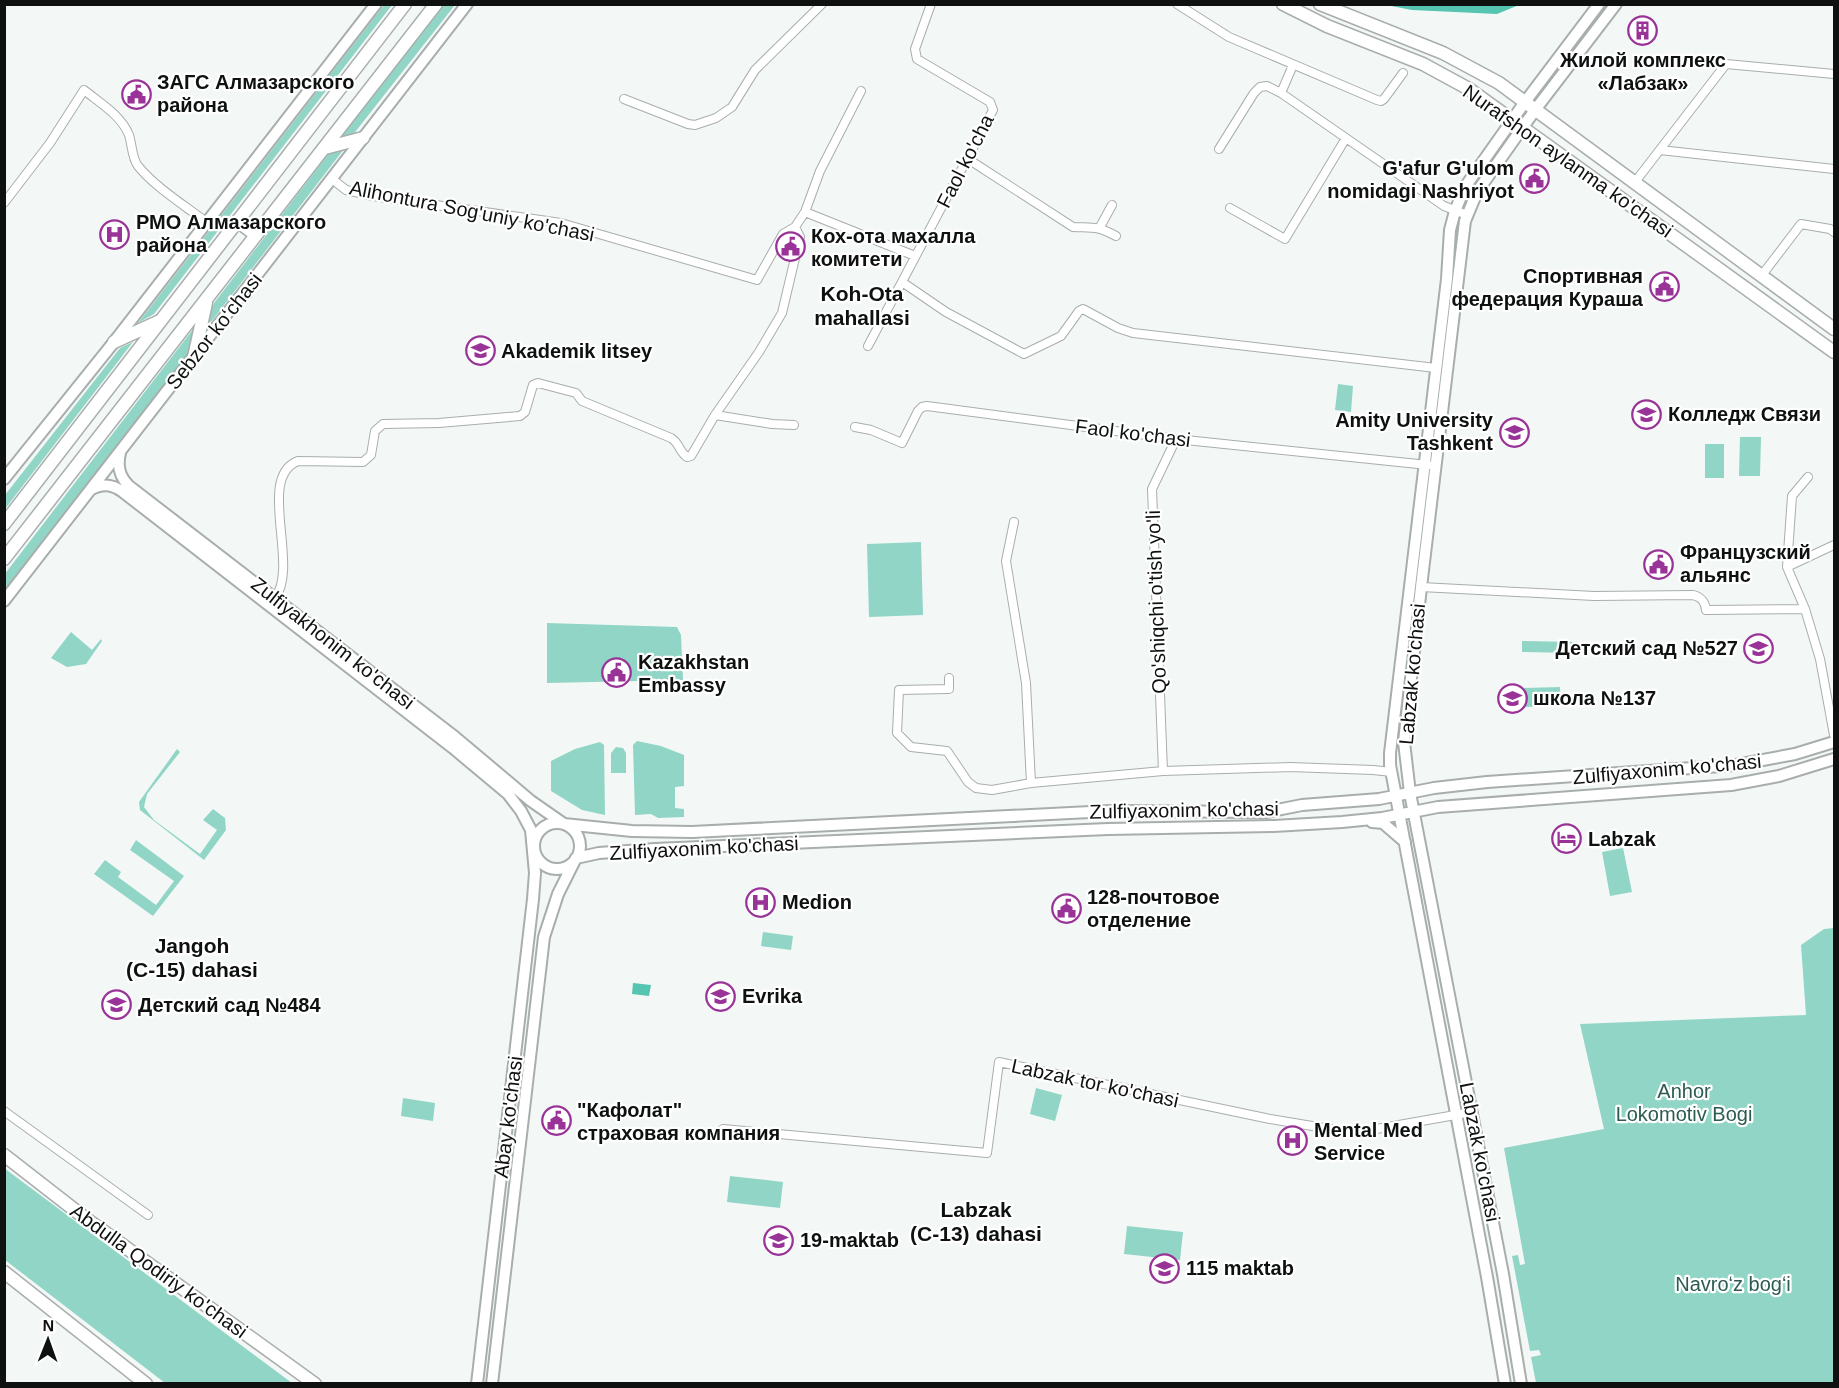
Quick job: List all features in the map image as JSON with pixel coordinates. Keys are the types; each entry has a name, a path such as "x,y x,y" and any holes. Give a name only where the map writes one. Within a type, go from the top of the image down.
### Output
{"main road":[{"path":"4,479 114,342 376,4"},
{"path":"4,524 405,4"},
{"name":"Sebzor ko‘chasi","path":"4,559 436,4"},
{"name":"Sebzor ko‘chasi","path":"4,601 467,4"},
{"name":"Nurafshon aylanma ko'chasi","path":"1282,4 1327,26 1380,45 1432,68 1469,89 1834,352"},
{"name":"Nurafshon aylanma ko'chasi","path":"1320,4 1471,66 1499,83 1834,329"},
{"name":"Labzak ko'chasi","path":"1505,1383 1390,753 1447,279 1449,236 1455,211 1470,180 1512,119 1599,4"},
{"name":"Labzak ko'chasi","path":"1521,1383 1503,1274 1410,793 1404,742 1461,241 1467,215 1476,192 1616,4"},
{"path":"1380,45 1387,39 1388,34 1385,30"},
{"path":"325,148 363,138"},
{"path":"237,221 256,235"},
{"path":"1731,277 1731,264 1743,261"},
{"path":"194,357 206,299"},
{"path":"114,342 163,319"},
{"name":"Zulfiyakhonim ko'chasi","path":"120,453 119,470 129,486 455,737 531,801 564,824"},
{"name":"Zulfiyakhonim ko'chasi","path":"90,490 99,486 116,487 453,748 514,801 531,830 534,849"},
{"name":"Zulfiyaxonim ko'chasi","path":"564,824 632,831 692,832 1110,811 1267,812 1302,805 1379,799 1434,788 1487,782 1721,767 1774,759 1834,742"},
{"path":"1774,759 1779,776"},
{"name":"Zulfiyaxonim ko'chasi","path":"576,858 600,853 655,849 1085,830 1357,822 1438,807 1722,785 1779,776 1834,759"},
{"path":"1721,767 1722,785"},
{"path":"1357,822 1383,823 1405,842"},
{"path":"549,824 564,824 571,827 579,838 580,845 576,858 564,868 556,869 541,863 534,849 537,834 542,828 549,824"},
{"name":"Abay ko'chasi","path":"477,1383 533,899 534,849"},
{"name":"Abay ko'chasi","path":"492,1383 544,937 558,894 576,858"},
{"path":"512,1089 526,1089"},
{"name":"Abdulla Qodiriy ko'chasi","path":"4,1155 85,1218 315,1383"},
{"path":"4,1272 146,1383"},
{"path":"1487,1277 1503,1274"}],"street":[{"path":"624,99 688,124 695,125 716,118 732,107 755,70 822,4"},
{"name":"Faol ko'cha","path":"868,346 992,113 993,107 990,102 917,59 915,49 931,4"},
{"path":"1177,4 1229,37 1381,101 1403,73"},
{"path":"1635,182 1726,64 1834,74"},
{"path":"1281,93 1293,65"},
{"path":"1219,149 1260,87 1267,86 1281,93 1444,206 1467,215"},
{"path":"4,203 50,143 84,90 118,117 124,125 136,165 166,192 206,222"},
{"path":"275,598 283,583 279,500 281,475 291,464 298,461 363,462 371,455 375,431 383,424 439,423 520,416 525,412 533,386 538,383 576,393 582,401 671,438 678,443 681,453 687,457 693,454 715,415 759,352 782,313 800,237 795,227 806,212 820,171 861,91"},
{"path":"1230,208 1285,238 1346,138"},
{"path":"1660,150 1834,169"},
{"path":"968,159 1073,227 1085,225 1100,227 1116,236"},
{"name":"Alihontura Sog'uniy ko'chasi","path":"332,179 346,190 373,196 561,223 757,280 783,234 795,227"},
{"path":"1100,227 1112,205"},
{"path":"806,212 915,256"},
{"path":"1762,275 1801,224 1830,228 1834,232"},
{"path":"902,282 946,312 1024,354 1061,336 1079,311 1087,309 1118,328 1133,333 1436,368"},
{"name":"Faol ko'chasi","path":"855,427 871,430 902,443 918,411 927,406 1176,439 1435,466"},
{"path":"715,415 794,425"},
{"name":"Qo'shiqchi o'tish yo'li","path":"1163,771 1152,489 1176,439"},
{"path":"1808,477 1793,494 1787,567 1805,609 1820,659 1834,735"},
{"path":"1014,522 1006,561 1026,683 1031,783"},
{"path":"1787,567 1834,545"},
{"path":"1420,587 1594,596 1692,595 1706,603 1706,610 1805,609"},
{"path":"949,678 948,689 899,690 897,733 911,747 946,751 963,776 976,788 992,790 1031,783 1163,771 1290,767 1392,772"},
{"name":"Labzak tor ko'chasi","path":"723,1129 987,1153 999,1062 1270,1119 1354,1133 1472,1112"},
{"path":"4,1110 148,1215"}],"green space":[{"path":"384,5 392,5 154,314 138,323"},
{"path":"443,5 455,5 352,136 339,139"},
{"path":"344,149 211,322 207,320 214,303 330,152"},
{"path":"194,328 191,350 5,593 4,575"},
{"path":"133,342 5,509 5,495 120,348"},
{"path":"1338,384 1353,386 1351,412 1335,410"},
{"path":"1740,437 1761,437 1760,476 1739,476"},
{"path":"1705,444 1724,444 1724,478 1705,478"},
{"path":"921,542 923,615 869,617 867,544"},
{"path":"547,623 677,627 681,635 683,680 547,683"},
{"path":"71,632 92,650 101,639 102,641 86,664 67,667 51,658"},
{"path":"1522,641 1577,642 1577,653 1522,652"},
{"path":"1560,687 1561,706 1521,707 1521,688"},
{"path":"637,741 661,746 684,755 684,786 675,787 675,808 684,809 684,817 658,818 651,814 635,815 633,745"},
{"path":"600,742 604,745 605,815 582,810 551,791 551,761 575,749"},
{"path":"616,747 623,748 626,753 626,773 611,773 611,753"},
{"path":"177,749 180,752 147,794 144,807 154,820 200,854 217,830 203,820 213,809 225,818 226,830 204,860 140,810 139,802"},
{"path":"136,840 184,876 153,916 94,874 105,860 121,872 118,877 156,905 174,881 130,850"},
{"path":"1623,848 1632,892 1610,896 1602,852"},
{"path":"1834,928 1834,1383 1536,1383 1531,1357 1541,1355 1539,1350 1530,1351 1512,1256 1518,1255 1520,1265 1525,1264 1504,1148 1604,1129 1580,1024 1806,1015 1801,945 1824,929"},
{"path":"763,932 793,936 791,950 761,946"},
{"path":"1036,1088 1062,1095 1055,1121 1030,1114"},
{"path":"403,1098 435,1103 433,1121 401,1116"},
{"path":"4,1168 292,1383 165,1383 5,1260"},
{"path":"730,1176 783,1182 780,1208 727,1202"},
{"path":"1127,1226 1183,1232 1180,1260 1124,1254"}],"shaded area":[{"path":"1386,5 1519,5 1497,14 1412,10"},
{"path":"633,983 651,985 649,996 632,994"}],"place":[{"name":"Жилой комплекс «Лабзак»","path":"1643,30"},
{"name":"ЗАГС Алмазарского района","path":"136,94"},
{"name":"G'afur G'ulom nomidagi Nashriyot","path":"1535,179"},
{"name":"РМО Алмазарского района","path":"115,234"},
{"name":"Кох-ота махалла комитети","path":"790,247"},
{"name":"Спортивная федерация Кураша","path":"1664,287"},
{"name":"Akademik litsey","path":"480,351"},
{"name":"Колледж Связи","path":"1647,414"},
{"name":"Amity University Tashkent","path":"1514,432"},
{"name":"Французский альянс","path":"1659,564"},
{"name":"Детский сад №527","path":"1759,648"},
{"name":"Kazakhstan Embassy","path":"617,673"},
{"name":"школа №137","path":"1512,698"},
{"name":"Labzak","path":"1567,839"},
{"name":"Medion","path":"761,902"},
{"name":"128-почтовое отделение","path":"1066,908"},
{"name":"Evrika","path":"721,996"},
{"name":"Детский сад №484","path":"117,1005"},
{"name":"\"Кафолат\" страховая компания","path":"556,1121"},
{"name":"Mental Med Service","path":"1293,1141"},
{"name":"19-maktab","path":"779,1240"},
{"name":"115 maktab","path":"1165,1268"}],"district":[{"name":"Koh-Ota mahallasi","path":"862,306"},
{"name":"Jangoh (C-15) dahasi","path":"192,958"},
{"name":"Labzak (C-13) dahasi","path":"976,1222"}],"park label":[{"name":"Anhor Lokomotiv Bogi","path":"1684,1102"},
{"name":"Navroʻz bogʻi","path":"1733,1284"}]}
